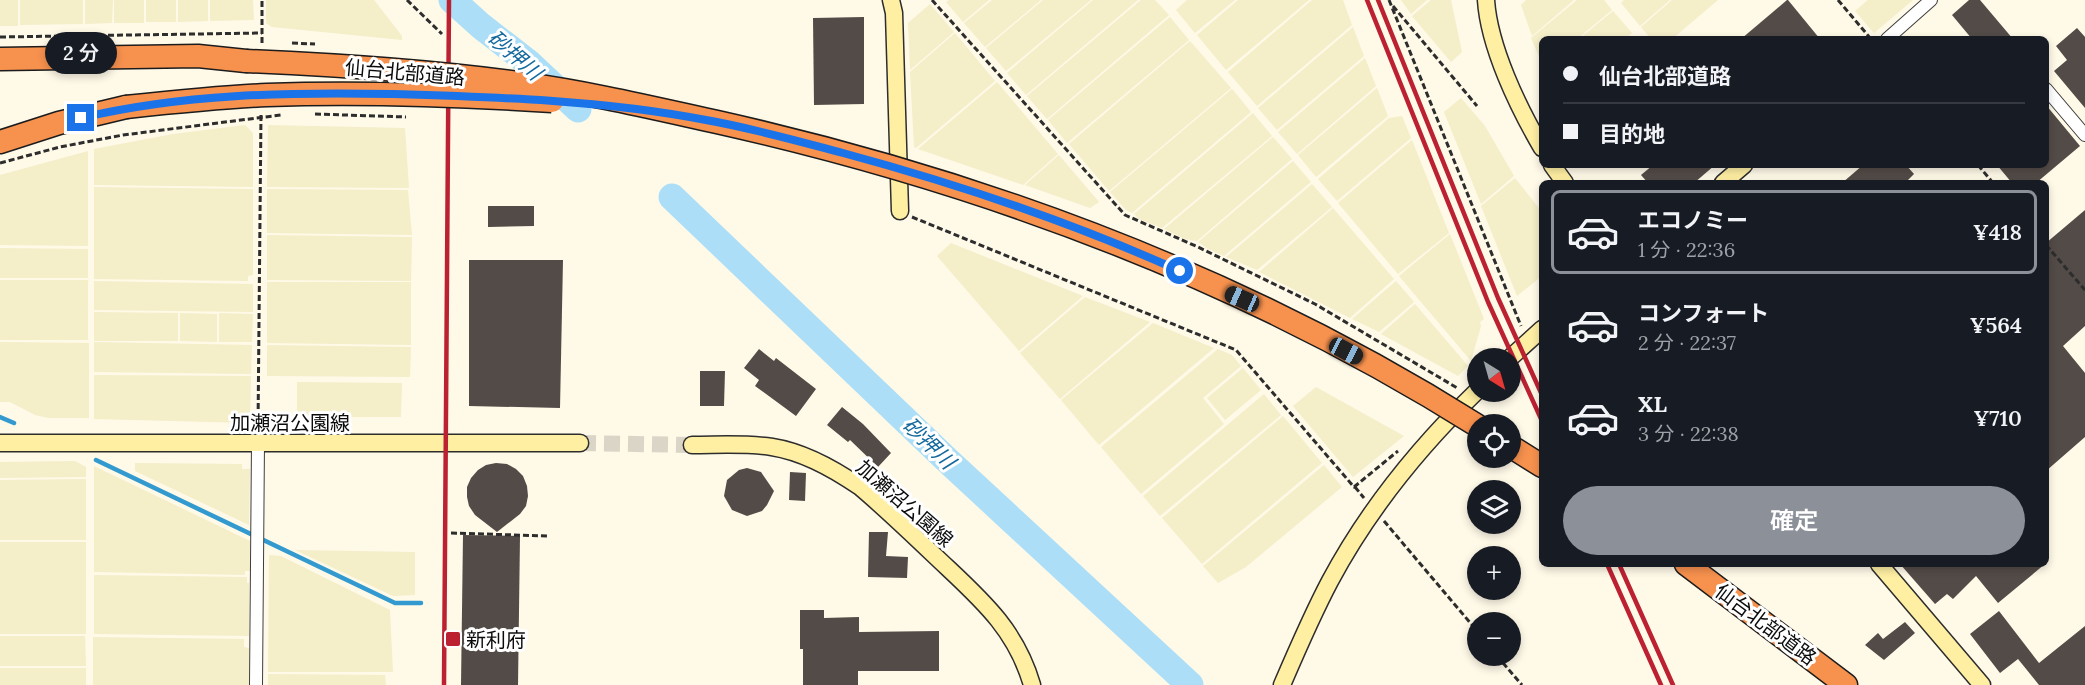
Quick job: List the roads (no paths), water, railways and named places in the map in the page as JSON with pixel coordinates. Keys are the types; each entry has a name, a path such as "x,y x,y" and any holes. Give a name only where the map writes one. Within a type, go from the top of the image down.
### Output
{"highway":[{"path":"0,59 254,57"},
{"path":"0,68 254,57"},
{"name":"仙台北部道路","path":"254,57 522,84 640,104 777,135 936,179 1085,231 1159,261 1283,317 1430,396 1467,419"},
{"name":"仙台北部道路","path":"126,107 265,95 424,95 586,104 705,119"},
{"path":"0,131 62,117 126,107"},
{"path":"0,142 59,123 126,107"},
{"path":"1521,453 1539,464"},
{"name":"仙台北部道路","path":"1690,567 1846,685"}],"main road":[{"path":"891,0 894,14 900,212"},
{"path":"1486,0 1500,59 1522,113 1539,143"},
{"path":"1726,180 1740,168"},
{"path":"1521,348 1539,332"},
{"path":"1282,685 1302,637 1331,580 1374,510 1419,451 1467,400"},
{"name":"加瀬沼公園線","path":"0,443 580,443"},
{"name":"加瀬沼公園線","path":"692,445 772,447 808,458 839,472 860,487 990,608 1011,636 1032,685"},
{"path":"1882,567 1982,685"}],"street":[{"path":"1890,36 1931,0"},
{"path":"2049,93 2085,135"},
{"path":"256,685 258,443"}],"waterway":[{"name":"砂押川","path":"452,0 530,64 578,109"},
{"name":"砂押川","path":"672,197 947,460 1190,685"},
{"path":"0,417 14,423"},
{"path":"96,460 395,603 421,603"}],"tunnel":[{"path":"580,443 692,445"}],"railway":[{"path":"444,685 449,0"},
{"path":"1367,0 1488,302 1539,414"},
{"path":"1378,0 1498,298 1539,388"},
{"path":"1608,567 1661,685"},
{"path":"1620,567 1673,685"}],"place":[{"name":"新利府","path":"453,639"}]}
